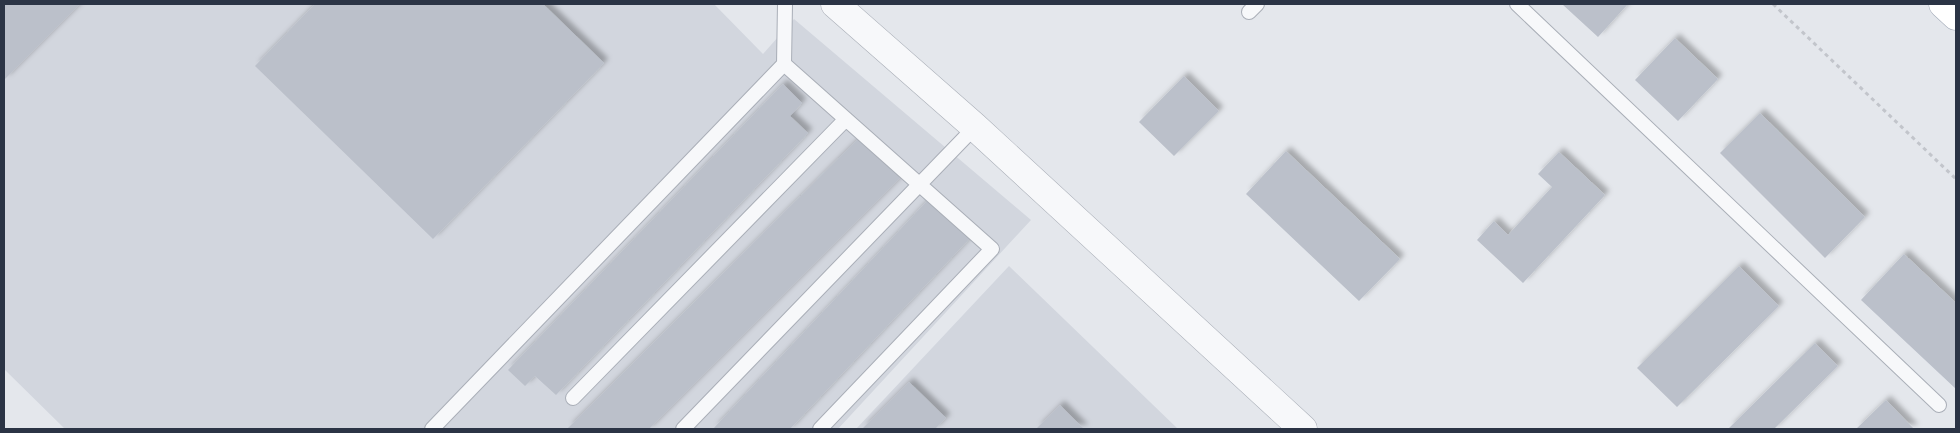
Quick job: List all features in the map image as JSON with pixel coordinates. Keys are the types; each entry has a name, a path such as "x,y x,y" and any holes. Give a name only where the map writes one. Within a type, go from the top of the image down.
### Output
{"main road":[{"path":"1943,4 1956,16"}],"street":[{"path":"835,4 975,127 1303,429"}],"lane":[{"path":"432,429 784,64 785,4"},
{"path":"1518,4 1939,405"},
{"path":"784,64 992,249 820,429"},
{"path":"573,398 846,119"},
{"path":"683,429 975,127"}],"path":[{"path":"1773,4 1956,179"}],"shaded area":[{"path":"4,4 714,4 763,54 794,19 1031,220 838,429 65,429 4,369"},
{"path":"1009,266 1178,429 856,429"}],"building":[{"path":"4,4 79,5 4,80"},
{"path":"315,4 543,4 604,63 433,239 255,66"},
{"path":"1562,4 1628,4 1598,37"},
{"path":"1675,38 1718,79 1678,121 1635,80"},
{"path":"1184,76 1219,111 1174,156 1139,122"},
{"path":"783,84 802,103 790,116 808,133 556,395 535,376 525,386 508,370"},
{"path":"1760,113 1865,217 1825,258 1720,153"},
{"path":"859,138 900,178 649,429 568,428"},
{"path":"1286,151 1400,259 1359,301 1246,194"},
{"path":"1559,152 1605,195 1523,283 1477,240 1494,221 1508,235 1552,187 1538,174"},
{"path":"928,200 970,238 790,429 713,429"},
{"path":"1904,254 1956,303 1956,389 1861,300"},
{"path":"1739,266 1779,306 1677,407 1637,368"},
{"path":"1815,343 1838,366 1774,429 1728,429"},
{"path":"909,382 946,418 935,429 862,429"},
{"path":"1886,400 1914,429 1856,429"},
{"path":"1060,405 1084,429 1036,429"}]}
